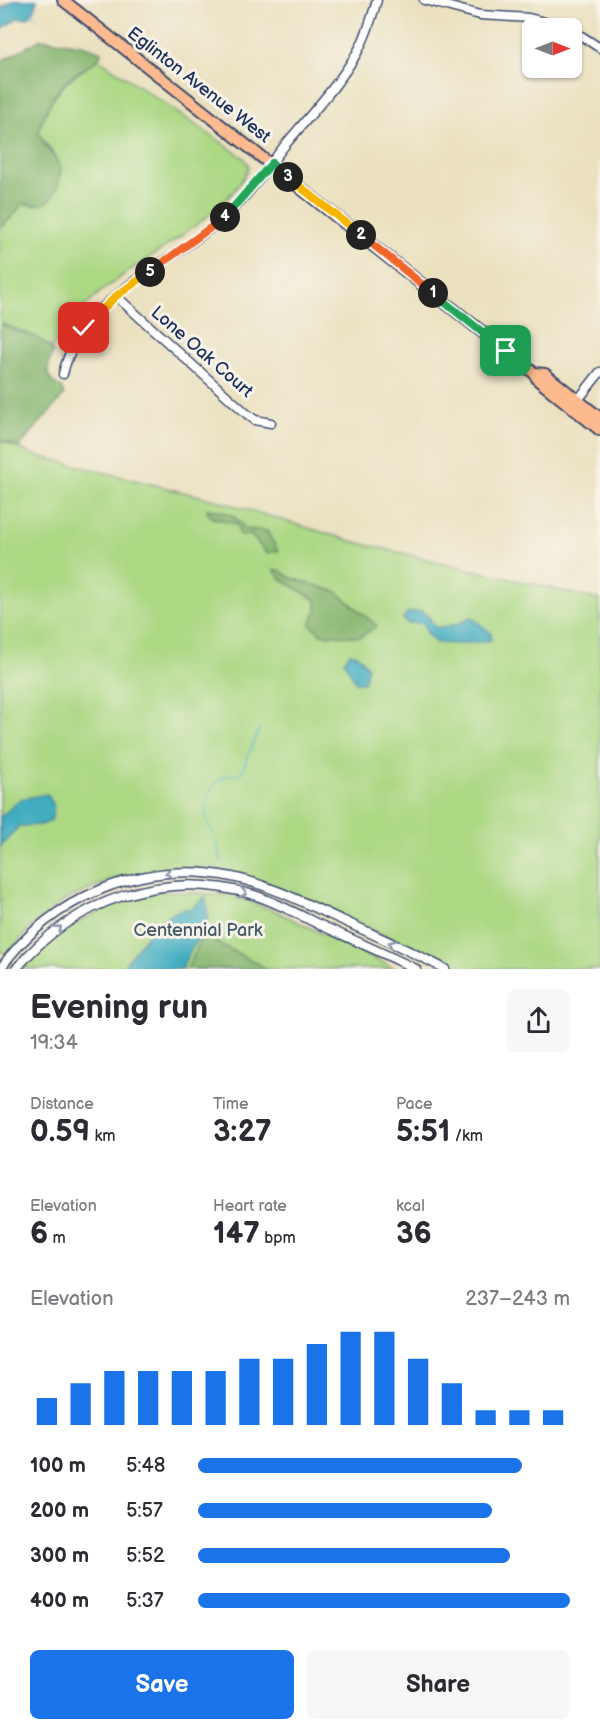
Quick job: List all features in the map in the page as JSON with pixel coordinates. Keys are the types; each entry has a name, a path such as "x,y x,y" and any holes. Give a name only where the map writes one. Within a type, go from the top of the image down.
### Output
{"main road":[{"name":"Eglinton Avenue West","path":"65,2 272,163 534,373 538,380 600,418"},
{"name":"Eglinton Avenue West","path":"575,404 600,430"}],"street":[{"path":"63,374 73,344 84,328 116,296 222,219 272,163 349,66 365,36 378,0"},
{"path":"424,0 480,15 530,18"},
{"path":"582,37 600,48"},
{"name":"Lone Oak Court","path":"116,296 128,310 247,414 255,420 272,423"},
{"path":"575,404 600,372"},
{"path":"0,969 33,932 62,909 88,895 135,878 188,872 232,876 259,883 445,969"},
{"path":"16,969 55,930 87,909 138,891 185,885 218,887 255,895 416,969"}],"green space":[{"path":"41,39 82,45 102,52 97,60 72,76 60,88 47,109 38,133 61,168 58,185 52,198 41,204 24,203 0,229 0,62"},
{"path":"99,59 244,158 249,166 239,184 223,202 203,220 96,296 78,314 51,348 33,336 0,323 0,229 24,203 34,206 58,160 38,133 48,108 68,82"},
{"path":"0,323 13,330 36,337 48,346 53,352 48,368 49,377 62,388 64,395 19,447 0,440"},
{"path":"0,440 34,455 219,501 355,542 600,600 600,969 458,969 293,894 216,869 188,868 119,877 65,900 33,925 7,954 0,951"},
{"path":"207,509 229,514 237,519 245,529 267,531 278,551 266,553 251,535 240,536 237,524 210,517"},
{"path":"274,570 280,570 289,577 337,592 377,626 360,637 321,634 310,624 316,612 316,600 282,580"},
{"name":"Centennial Park","path":"160,891 231,895 275,911 396,969 0,969 0,960 26,966 39,951 70,927 105,909"},
{"path":"203,935 260,965 265,969 187,969"}],"water":[{"path":"14,0 37,0 34,11 28,18 18,18 0,30 0,9"},
{"path":"421,611 428,616 436,628 458,624 471,617 491,633 491,640 461,644 436,643 428,635 423,623 407,623 403,619 407,613"},
{"path":"350,653 358,655 368,668 364,682 356,682 344,661"},
{"path":"47,794 54,806 51,821 41,825 19,826 0,847 0,817 21,799"},
{"path":"205,897 207,918 205,927 182,969 122,969 143,940 162,921 181,910 191,909"}],"waterway":[{"path":"30,13 37,18"},
{"path":"207,822 207,802 215,783 227,776 241,773 259,729"},
{"path":"208,824 214,835"},
{"path":"216,840 222,862"}],"route":[{"path":"84,328 116,296 222,219 243,199 272,163 506,351"}]}
